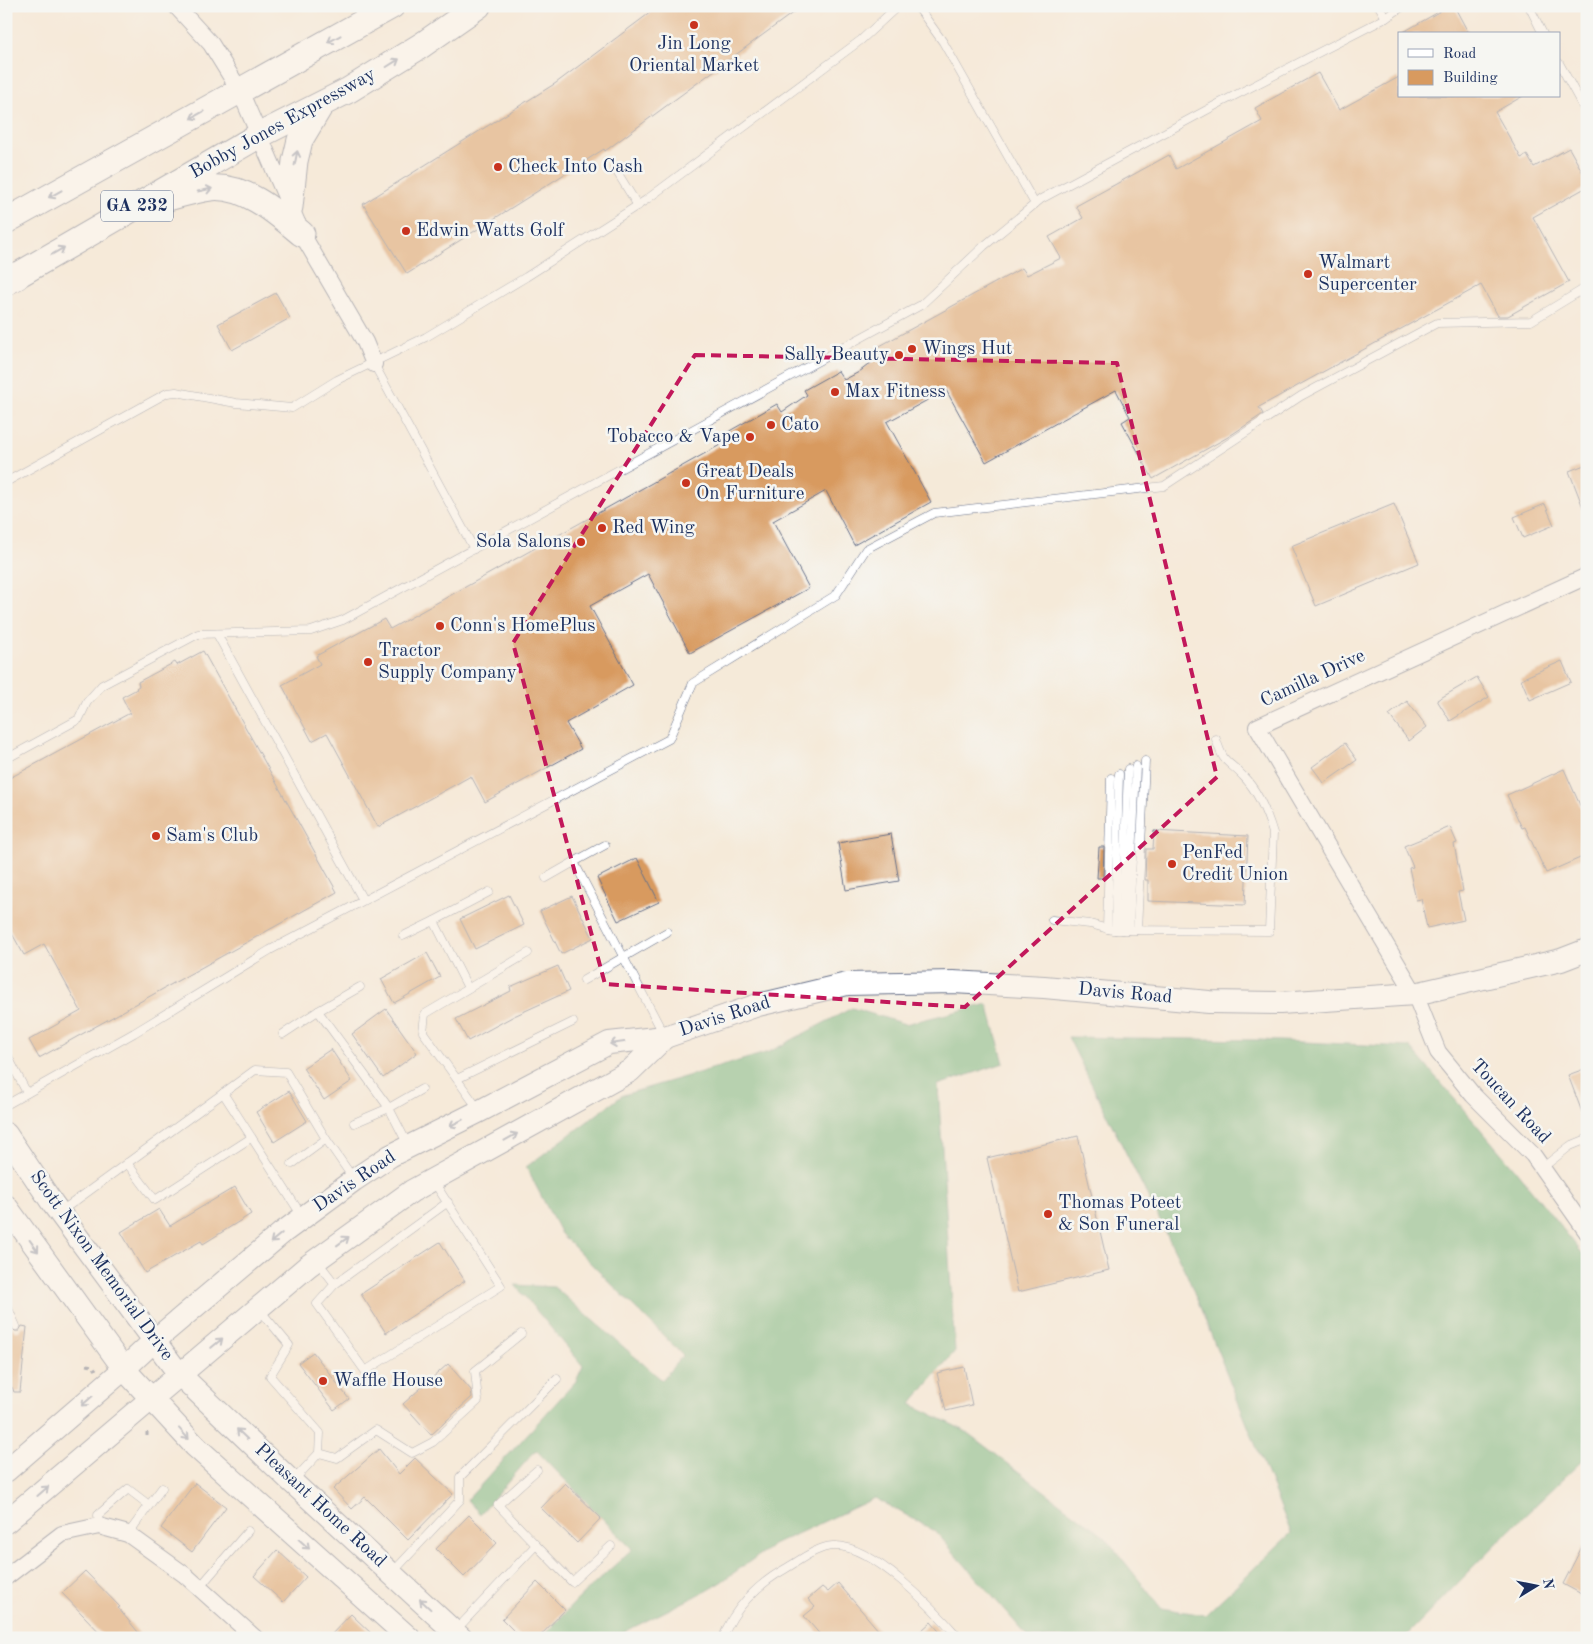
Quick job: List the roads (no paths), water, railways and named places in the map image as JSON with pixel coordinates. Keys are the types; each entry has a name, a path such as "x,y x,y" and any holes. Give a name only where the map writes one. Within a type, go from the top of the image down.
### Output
{"main road":[{"name":"GA 232","path":"6,221 392,6"},
{"name":"Bobby Jones Expressway","path":"9,280 258,136 349,90 422,45 478,6"},
{"path":"290,207 295,161 300,140 321,105"},
{"path":"140,204 212,188 227,189 264,203 302,234"},
{"name":"Davis Road","path":"6,1471 282,1232 354,1180 390,1156 609,1043 665,1036 758,1005 847,984 962,983 1044,987 1209,1002 1271,1003 1415,994 1562,960 1587,950"},
{"name":"Davis Road","path":"6,1522 316,1260 412,1191 630,1071 665,1036"},
{"name":"Scott Nixon Memorial Drive","path":"6,1134 59,1212 179,1374"},
{"path":"6,1206 13,1231 124,1369 151,1398"},
{"name":"Pleasant Home Road","path":"179,1374 292,1482 458,1635"},
{"name":"Pleasant Home Road","path":"151,1398 195,1446 409,1638"}],"street":[{"path":"176,6 210,44 240,91 302,234 360,333 374,364"},
{"name":"Camilla Drive","path":"1415,994 1257,727 1587,576"},
{"name":"Toucan Road","path":"1415,994 1438,1052 1473,1095 1533,1155 1587,1232"},
{"path":"6,1576 62,1534 99,1526 128,1534 185,1576 254,1638"}],"lane":[{"path":"6,482 167,394 176,392 236,403 292,408 337,380 374,364 426,337 520,281 638,206 861,40 898,6"},
{"path":"916,6 943,42 1035,204"},
{"path":"1379,6 1386,18"},
{"path":"6,759 79,719 87,702 102,685 198,634 311,632 343,620 921,305 984,246 1041,199 1386,18 1403,6"},
{"path":"1529,6 1543,32"},
{"path":"1560,65 1587,114"},
{"path":"614,167 638,206"},
{"path":"6,1105 134,1033 270,950 669,740 693,683 836,595 866,549 934,513 1164,486 1301,396 1437,323 1531,321 1587,287"},
{"path":"374,364 474,549"},
{"path":"217,634 364,900"},
{"path":"1052,920 1122,930 1269,931 1273,833 1253,789 1244,776 1224,760 1216,739"},
{"path":"1122,930 1145,761"},
{"path":"1122,930 1132,768"},
{"path":"1119,774 1122,930"},
{"path":"1111,778 1122,930"},
{"path":"546,878 605,845"},
{"path":"574,862 665,1036"},
{"path":"403,936 489,892"},
{"path":"434,921 468,988"},
{"path":"584,980 667,932"},
{"path":"480,1111 423,1032 425,1014 528,953"},
{"path":"283,1034 360,986"},
{"path":"318,1011 389,1108 409,1146"},
{"path":"457,1079 573,1022"},
{"path":"6,1052 27,1093"},
{"path":"59,1212 255,1070 286,1072 326,1139 354,1180"},
{"path":"354,1123 389,1108 422,1089"},
{"path":"222,1093 303,1218"},
{"path":"127,1163 154,1200 251,1138"},
{"path":"292,1164 326,1139"},
{"path":"1542,1168 1570,1146 1587,1139"},
{"path":"433,1180 448,1202 501,1286 365,1371 317,1304 335,1284 448,1202"},
{"path":"316,1260 335,1284"},
{"path":"6,1304 16,1326"},
{"path":"258,1308 289,1345 270,1376 320,1433 319,1453 292,1482"},
{"path":"319,1453 337,1458 376,1430 412,1453 433,1442 478,1400 475,1371 521,1334"},
{"path":"392,1574 460,1500 460,1477 557,1379"},
{"path":"537,1470 498,1505 572,1582 611,1546"},
{"path":"128,1534 162,1488"},
{"path":"99,1526 98,1515 128,1489 149,1505"},
{"path":"199,1588 248,1531"},
{"path":"458,1635 536,1545"},
{"path":"723,1638 728,1624 744,1602 769,1578 818,1550 833,1546 849,1548 887,1569 914,1590 959,1638"}],"place":[{"name":"Jin Long Oriental Market","path":"694,25"},
{"name":"Check Into Cash","path":"498,167"},
{"name":"Edwin Watts Golf","path":"406,231"},
{"name":"Walmart Supercenter","path":"1308,274"},
{"name":"Wings Hut","path":"912,349"},
{"name":"Sally Beauty","path":"899,355"},
{"name":"Max Fitness","path":"835,392"},
{"name":"Cato","path":"771,425"},
{"name":"Tobacco & Vape","path":"750,437"},
{"name":"Great Deals On Furniture","path":"686,483"},
{"name":"Red Wing","path":"602,528"},
{"name":"Sola Salons","path":"581,542"},
{"name":"Conn's HomePlus","path":"440,626"},
{"name":"Tractor Supply Company","path":"368,662"},
{"name":"Sam's Club","path":"156,836"},
{"name":"PenFed Credit Union","path":"1172,864"},
{"name":"Thomas Poteet & Son Funeral","path":"1048,1214"},
{"name":"Waffle House","path":"323,1381"}]}
